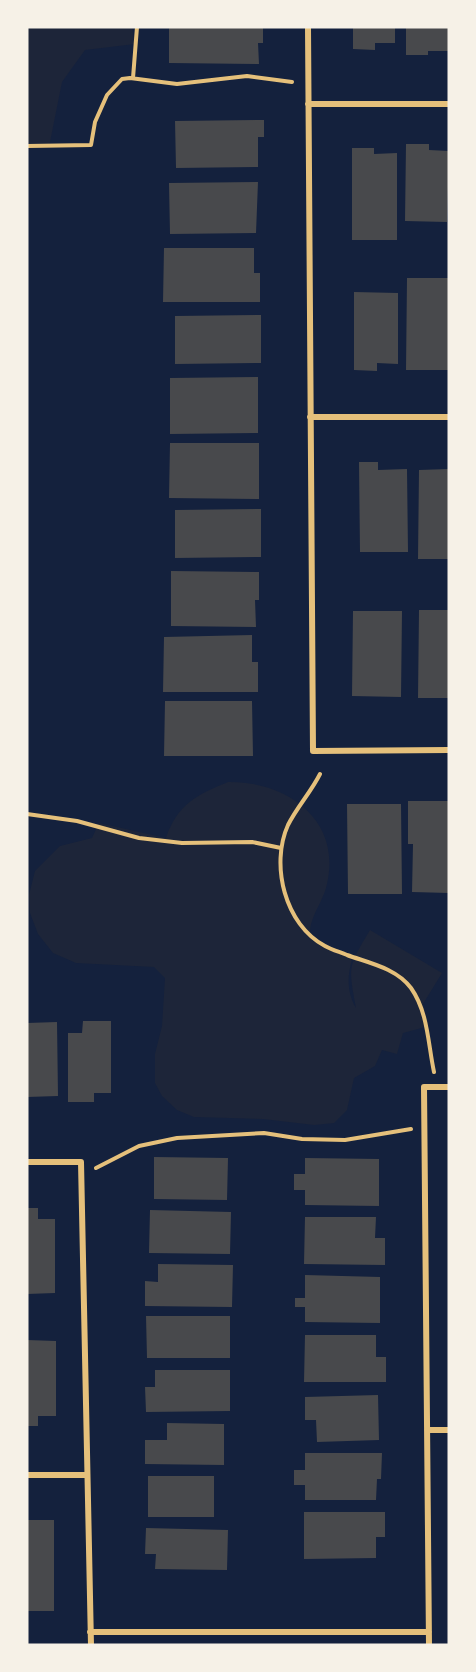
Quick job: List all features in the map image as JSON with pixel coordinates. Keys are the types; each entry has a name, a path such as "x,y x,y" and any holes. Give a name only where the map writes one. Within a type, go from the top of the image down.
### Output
{"street":[{"path":"308,27 313,751 449,750"},
{"path":"308,104 449,104"},
{"path":"310,417 449,417"},
{"path":"429,1645 424,1087 449,1087"},
{"path":"27,1162 81,1162 90,1645"},
{"path":"427,1431 449,1430"},
{"path":"27,1475 87,1475"},
{"path":"90,1632 429,1632"}],"path":[{"path":"133,78 138,27"},
{"path":"27,146 91,145 95,122 107,95 122,80 133,78 177,84 247,76 308,84"},
{"path":"320,774 288,825 281,848 285,896 298,922 324,946 380,965 409,986 423,1009 437,1087"},
{"path":"27,814 76,821 139,838 182,843 252,842 281,848"},
{"path":"82,1174 139,1146 160,1140 264,1133 345,1140 425,1127"}],"shaded area":[{"path":"27,27 132,27 135,44 85,50 62,82 49,147 27,146"},
{"path":"228,782 250,783 270,788 305,808 318,823 326,840 329,861 327,884 311,926 311,940 352,960 349,984 356,1008 352,967 357,952 370,930 442,973 423,1004 429,1026 403,1033 397,1054 382,1050 375,1066 354,1078 347,1110 334,1123 314,1125 263,1119 194,1117 177,1110 162,1096 155,1083 155,1054 162,1026 165,978 154,967 76,963 53,953 38,934 30,913 29,895 35,871 60,846 92,838 99,823 166,838 176,817 189,802"}],"building":[{"path":"169,27 263,27 263,43 258,43 259,64 169,63"},
{"path":"353,27 395,27 395,43 375,43 375,50 353,49"},
{"path":"406,27 448,27 448,51 428,51 428,55 406,55"},
{"path":"264,120 264,137 258,137 258,167 176,168 175,121"},
{"path":"406,144 429,144 429,150 449,151 447,222 405,221"},
{"path":"352,148 374,148 374,154 397,153 397,240 352,240"},
{"path":"258,182 256,233 170,234 169,183"},
{"path":"164,248 254,248 254,273 260,273 260,302 163,302"},
{"path":"407,278 449,278 449,370 406,370"},
{"path":"354,292 398,293 398,364 377,363 377,371 354,370"},
{"path":"261,315 261,363 175,364 175,316"},
{"path":"258,377 258,433 170,434 170,378"},
{"path":"170,443 259,443 259,499 169,498"},
{"path":"359,462 378,462 378,470 407,469 408,552 360,552"},
{"path":"449,469 449,559 418,559 419,470"},
{"path":"261,509 261,557 175,558 175,510"},
{"path":"171,571 259,572 259,600 255,600 256,627 171,626"},
{"path":"419,610 449,610 449,698 418,698"},
{"path":"353,611 402,611 401,697 352,696"},
{"path":"252,635 252,662 258,662 258,692 163,692 164,637"},
{"path":"165,701 252,701 253,756 164,756"},
{"path":"408,801 449,801 449,893 412,892 413,844 408,844"},
{"path":"347,804 401,804 402,894 348,894"},
{"path":"83,1021 111,1021 111,1093 94,1093 94,1102 68,1102 68,1033 82,1033"},
{"path":"57,1022 58,1096 27,1097 27,1023"},
{"path":"154,1157 228,1158 227,1200 154,1199"},
{"path":"305,1158 379,1159 379,1206 305,1205 305,1190 294,1190 294,1174 305,1174"},
{"path":"27,1208 38,1208 38,1219 55,1219 55,1293 27,1294"},
{"path":"150,1210 231,1212 230,1254 149,1253"},
{"path":"305,1217 376,1217 375,1238 385,1238 385,1265 304,1264"},
{"path":"158,1264 233,1265 232,1307 145,1306 145,1281 158,1282"},
{"path":"305,1275 380,1277 380,1323 305,1322 305,1307 295,1307 295,1298 305,1298"},
{"path":"146,1316 230,1316 230,1358 147,1358"},
{"path":"305,1335 376,1335 376,1357 386,1357 386,1382 304,1382"},
{"path":"27,1340 56,1341 56,1416 38,1416 38,1426 27,1426"},
{"path":"155,1370 230,1370 230,1411 146,1412 145,1387 155,1387"},
{"path":"378,1395 379,1440 317,1442 316,1420 305,1420 305,1397"},
{"path":"167,1423 224,1424 224,1465 145,1464 145,1440 167,1440"},
{"path":"305,1453 382,1453 381,1479 377,1479 376,1500 305,1500 305,1485 294,1485 294,1470 305,1470"},
{"path":"148,1476 214,1476 214,1517 148,1517"},
{"path":"304,1512 385,1512 385,1537 376,1537 376,1558 304,1559"},
{"path":"27,1520 54,1520 54,1611 27,1611"},
{"path":"146,1528 228,1530 227,1570 155,1569 156,1554 145,1554"}]}
